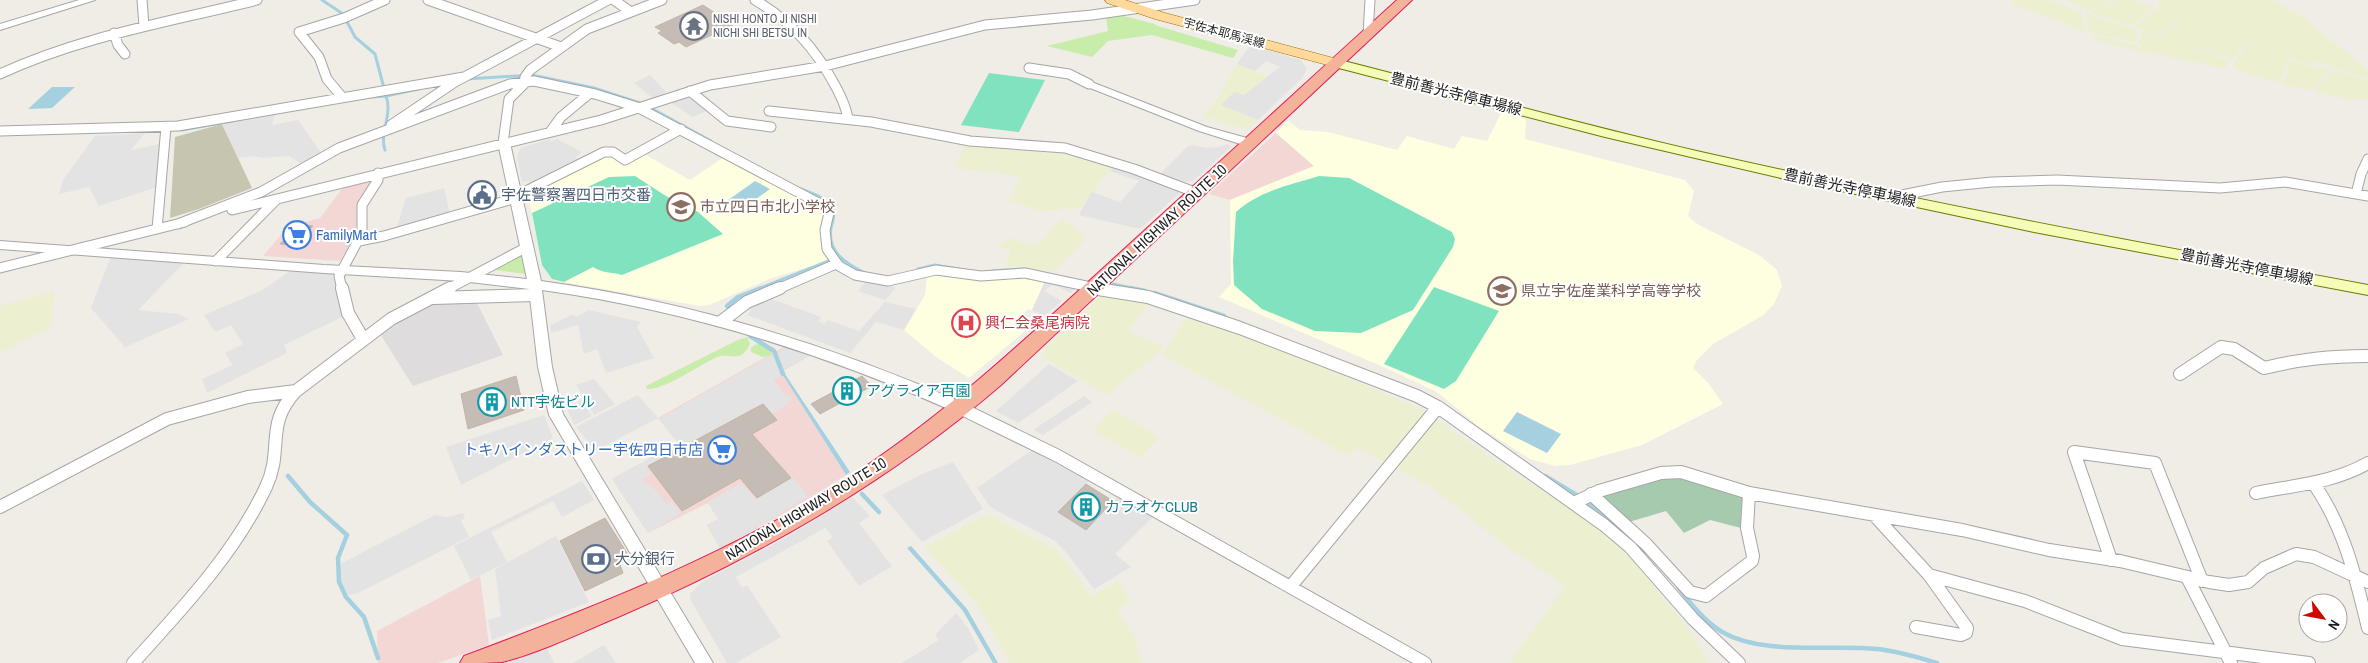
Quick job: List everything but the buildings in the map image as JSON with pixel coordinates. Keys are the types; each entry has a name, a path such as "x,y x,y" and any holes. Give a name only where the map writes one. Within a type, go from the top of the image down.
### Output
{"highway":[{"name":"NATIONAL HIGHWAY ROUTE 10","path":"472,663 570,627 660,589 745,547 828,500 922,438 960,408 1094,288 1405,0"}],"main road":[{"name":"宇佐本耶馬渓線","path":"1112,0 1336,63"},
{"name":"豊前善光寺停車場線","path":"1336,63 1699,155 2092,238 2368,290"}],"street":[{"path":"0,27 90,0"},
{"path":"142,0 144,26"},
{"path":"0,74 36,56 114,33 212,12 257,0"},
{"path":"342,96 327,79 319,58 299,32 344,18 385,0"},
{"path":"428,0 536,37 561,48"},
{"path":"380,133 464,77 608,0"},
{"path":"614,0 631,12"},
{"path":"662,0 592,26 530,70 524,84 509,101 503,143 536,290 545,367 556,415 704,663"},
{"path":"756,0 778,13 796,27 816,50 842,100 848,119"},
{"path":"0,268 550,132 646,107 718,83 825,66 985,25 1092,15 1195,0"},
{"path":"1368,34 1370,0"},
{"path":"1135,8 1155,1"},
{"path":"114,33 118,45 125,54"},
{"path":"1029,68 1068,74 1203,129 1250,143"},
{"path":"0,131 166,127 210,122 342,96 402,89 464,77"},
{"path":"178,224 250,197 286,179 332,152 500,88 524,81 590,93 646,107 732,159 826,206 829,213 825,240 836,264 848,272 879,281 894,281 936,270 981,276 1014,272 1148,297 1193,311 1417,396 1438,407 1574,503 1630,547 1693,619 1739,663"},
{"path":"690,91 727,121 771,128"},
{"path":"550,132 561,117 590,93"},
{"path":"768,112 848,119 970,140 1065,148 1134,168 1197,193"},
{"path":"157,229 166,127"},
{"path":"359,240 379,238 516,197 604,152 613,152 625,160 681,129"},
{"path":"2356,194 2361,174 2368,159"},
{"path":"363,339 348,314 339,276 363,230 362,205 378,180 378,173"},
{"path":"216,261 232,242 252,227 277,199 286,179"},
{"path":"1892,197 1918,189 2018,180 2084,179 2232,188 2284,182 2368,196"},
{"path":"0,244 341,270 469,277 536,290 612,298 722,321 800,344 960,408 1058,456 1425,663"},
{"path":"133,663 209,576 260,498 274,468 278,412 296,390 391,319 527,246"},
{"path":"722,321 747,302 836,264"},
{"path":"430,298 536,290"},
{"path":"2180,374 2221,347 2234,349 2264,368 2299,359 2325,356 2368,356"},
{"path":"0,507 168,419 248,397 296,390"},
{"path":"1291,586 1438,407"},
{"path":"2111,560 2074,452 2155,463 2202,581"},
{"path":"2256,493 2314,484 2358,470 2368,463"},
{"path":"1574,503 1591,494 1671,472 1681,472 1749,493 1962,530 2049,550 2111,560 2202,581 2229,585 2248,582 2264,568 2296,554 2314,557 2362,580"},
{"path":"2314,484 2322,494 2362,580 2368,628"},
{"path":"1591,494 1646,544 1690,592 1706,596 1752,561 1753,556 1747,528 1749,493"},
{"path":"1874,514 1929,575 1967,628 1966,633 1961,635 1916,627"},
{"path":"1929,575 2025,601 2122,639 2227,657 2309,663"},
{"path":"2187,578 2227,657"}],"shaded area":[{"path":"2014,0 2048,0 2082,13 2086,32 2012,4"},
{"path":"2065,0 2112,0 2089,11"},
{"path":"2117,0 2133,0 2154,8 2132,26 2089,12"},
{"path":"2163,0 2273,0 2300,15 2368,70 2368,80 2310,58 2320,63 2302,63 2164,10 2181,17 2158,35 2134,27 2158,8 2159,2"},
{"path":"2086,13 2138,30 2136,39 2133,42 2088,32"},
{"path":"2183,17 2248,42 2232,59 2159,37"},
{"path":"2143,31 2228,60 2227,69 2140,51 2142,46 2138,43"},
{"path":"2095,35 2139,46 2139,51 2100,42 2093,38"},
{"path":"2250,43 2288,58 2282,77 2277,83 2234,69 2234,61"},
{"path":"1250,45 1301,60 1307,69 1302,78 1258,120 1221,105 1234,92 1244,95 1280,67 1266,61 1255,71 1237,64"},
{"path":"2290,60 2300,64 2331,68 2314,89 2307,90 2280,84 2285,77"},
{"path":"1237,64 1267,76 1244,96 1221,105 1258,120 1248,130 1203,116 1216,100"},
{"path":"2335,69 2368,82 2368,100 2356,97 2356,101 2315,92"},
{"path":"650,75 669,95 655,100 634,83"},
{"path":"689,95 706,111 693,117 670,102"},
{"name":"県立宇佐産業科学高等学校","path":"1501,113 1526,119 1525,139 1685,180 1694,191 1688,216 1692,220 1759,255 1777,270 1782,286 1774,304 1762,316 1713,344 1697,360 1693,368 1709,384 1723,404 1642,445 1570,465 1555,466 1530,459 1478,426 1437,392 1386,368 1219,297 1231,284 1230,200 1314,166 1276,133 1288,120 1300,130 1328,132 1397,150 1407,136 1454,149 1462,136 1487,141"},
{"path":"275,114 272,125 298,120 322,154 303,165 289,156 238,158 222,124"},
{"path":"222,124 252,188 199,209 170,218 175,137"},
{"path":"145,133 131,150 164,143 157,187 99,206 89,187 59,194 63,180 95,136"},
{"path":"1276,133 1314,166 1230,200 1209,194"},
{"path":"550,139 551,142 557,139 582,152 575,157 581,160 534,185 528,181 522,182 517,158 520,148"},
{"path":"967,142 1047,147 1114,165 1082,208 1040,211 1009,200 1020,176 954,168"},
{"path":"1227,144 1232,146 1193,181 1183,182 1160,174 1187,147 1193,145 1207,148"},
{"path":"605,152 624,163 642,153 690,180 724,157 821,207 823,216 821,225 829,258 818,264 772,278 709,305 700,306 552,279 542,265 528,194"},
{"path":"1114,165 1183,190 1140,229 1079,215 1092,192 1120,202 1139,181 1110,171"},
{"path":"376,178 357,206 356,234 340,261 263,256 286,229 320,218 344,186"},
{"path":"444,188 450,213 396,229 406,198"},
{"path":"1062,219 1082,234 1085,240 1053,272 1005,267 1011,250 997,247 1009,238 1037,246"},
{"path":"111,256 185,262 138,310 178,314 189,319 125,347 91,308"},
{"path":"290,271 332,274 343,307 344,316 284,345 287,353 207,393 202,379 233,365 225,353 243,344 231,325 215,332 204,315 261,291"},
{"name":"興仁会桑尾病院","path":"940,272 1025,277 1045,281 1032,310 1028,309 1016,319 1030,327 969,378 936,357 904,330 925,295 927,275"},
{"path":"866,281 896,288 885,300 858,291"},
{"path":"1045,281 1076,288 1070,293 1053,284 1044,291 1062,301 1044,316 1032,310"},
{"path":"54,291 51,327 0,352 0,306"},
{"path":"1104,293 1149,302 1128,332 1165,347 1107,395 1041,356 1045,353 1043,350"},
{"path":"769,298 821,317 818,321 824,324 828,320 859,331 885,302 916,309 904,330 876,322 850,353 747,315 751,311 748,308"},
{"path":"477,299 477,303 503,355 413,386 379,332 431,301"},
{"path":"589,310 641,322 637,327 654,358 606,373 597,349 584,354 578,325 551,333 551,325 573,314 576,317"},
{"path":"1188,315 1251,337 1421,409 1514,473 1580,514 1616,543 1632,559 1690,631 1709,663 1509,663 1565,586 1504,545 1434,489 1357,448 1349,456 1162,355"},
{"path":"789,344 813,354 781,372 846,475 785,513 720,548 707,525 718,519 708,503 648,533 612,479 678,443 658,418"},
{"path":"789,344 813,354 779,372 781,377 773,380 787,396 789,395 792,400 788,404 771,415 761,404 646,467 651,474 642,480 647,486 650,484 667,504 671,501 681,513 648,533 612,479 678,443 659,419 772,355 778,360 777,354"},
{"path":"1049,364 1078,381 1018,423 996,411"},
{"path":"594,379 615,404 594,415 576,385"},
{"path":"638,395 658,418 595,451 576,427"},
{"path":"1084,396 1092,402 1043,435 1033,430"},
{"path":"582,401 592,416 574,425 567,408"},
{"path":"1113,410 1160,437 1140,458 1093,430"},
{"path":"544,415 553,438 461,485 446,447"},
{"path":"1032,450 1089,481 1058,512 1086,530 1117,497 1153,517 1115,554 1131,567 1094,589 1066,552 1055,541 990,507 977,488"},
{"path":"953,462 983,509 922,542 882,495 922,474"},
{"path":"1673,476 1743,495 1741,528 1710,520 1684,533 1666,511 1629,522 1603,497 1603,492"},
{"path":"792,477 808,496 765,523 719,547 707,525 718,519 708,502 741,483 756,499"},
{"path":"582,481 594,500 562,517 553,501 491,532 507,562 471,580 454,546"},
{"path":"852,497 870,516 859,523 892,566 859,586 827,541 833,537 825,528 736,577 742,588 747,585 781,637 736,663 727,663 690,599 690,594 702,582 787,537"},
{"path":"463,513 465,518 461,520 469,537 356,594 349,595 344,592 338,575 342,563 435,515 447,517"},
{"path":"987,514 1056,549 1092,596 1118,581 1130,601 1117,610 1135,637 1143,663 1010,663 977,604 924,547"},
{"path":"556,536 589,602 492,640 488,620 501,616 495,569"},
{"path":"480,576 489,645 438,663 378,663 377,631"},
{"path":"956,613 968,628 979,650 960,663 902,663 939,640 935,635"},
{"path":"545,644 554,663 490,663"},
{"path":"604,645 616,663 573,663 588,654"}],"green space":[{"path":"1120,15 1238,50 1233,58 1152,35 1108,41 1092,57 1047,46 1108,31 1106,16"},
{"path":"989,73 1045,80 1019,132 961,125"},
{"path":"635,176 666,196 698,212 723,234 622,275 593,267 564,282 552,279 542,265 532,213 609,177"},
{"path":"1319,176 1349,178 1452,232 1455,239 1453,247 1413,310 1361,333 1315,331 1262,309 1234,285 1233,261 1236,212 1265,194"},
{"path":"524,250 526,274 488,269"},
{"path":"1434,287 1499,311 1456,381 1444,389 1384,364"},
{"path":"747,337 750,344 739,356 717,357 663,386 647,389 646,386"},
{"path":"764,343 773,350 770,356 763,357 751,352 751,348 754,345"}],"water":[{"path":"52,87 75,87 52,108 28,109"},
{"path":"755,181 770,189 739,211 724,203"},
{"path":"783,371 850,472 846,475 781,372"},
{"path":"1517,412 1561,434 1547,453 1503,431"},
{"path":"911,546 967,609 998,663 993,663 963,611 907,548"}],"waterway":[{"path":"322,0 343,14 355,37 375,54 386,96"},
{"path":"467,79 532,75 594,88 643,104"},
{"path":"386,96 418,89"},
{"path":"372,97 386,96"},
{"path":"385,150 384,137 388,110 386,96"},
{"path":"649,107 711,141"},
{"path":"182,130 232,121"},
{"path":"801,189 819,196 831,205 834,214 831,228 832,244 839,256 851,266 865,273"},
{"path":"758,289 834,259"},
{"path":"918,269 935,265 958,269"},
{"path":"992,271 1024,269"},
{"path":"1113,284 1136,289"},
{"path":"733,311 727,306 738,297 761,288"},
{"path":"1130,288 1145,291"},
{"path":"1154,293 1224,316"},
{"path":"750,336 774,351 783,374"},
{"path":"288,476 310,502 347,535 338,558 339,582 346,597 364,617 378,658"},
{"path":"1545,476 1580,497"},
{"path":"862,494 879,512"},
{"path":"1586,501 1645,552"},
{"path":"1679,588 1709,623 1722,632 1739,639 1777,647 1877,649 1937,663"}],"place":[{"name":"NISHI HONTO JI NISHI NICHI SHI BETSU IN","path":"694,26"},
{"name":"宇佐警察署四日市交番","path":"482,195"},
{"name":"市立四日市北小学校","path":"681,207"},
{"name":"FamilyMart","path":"297,235"},
{"name":"県立宇佐産業科学高等学校","path":"1502,291"},
{"name":"興仁会桑尾病院","path":"966,323"},
{"name":"アグライア百園","path":"847,391"},
{"name":"NTT宇佐ビル","path":"492,402"},
{"name":"トキハインダストリー宇佐四日市店","path":"722,450"},
{"name":"カラオケCLUB","path":"1086,507"},
{"name":"大分銀行","path":"596,559"}]}
